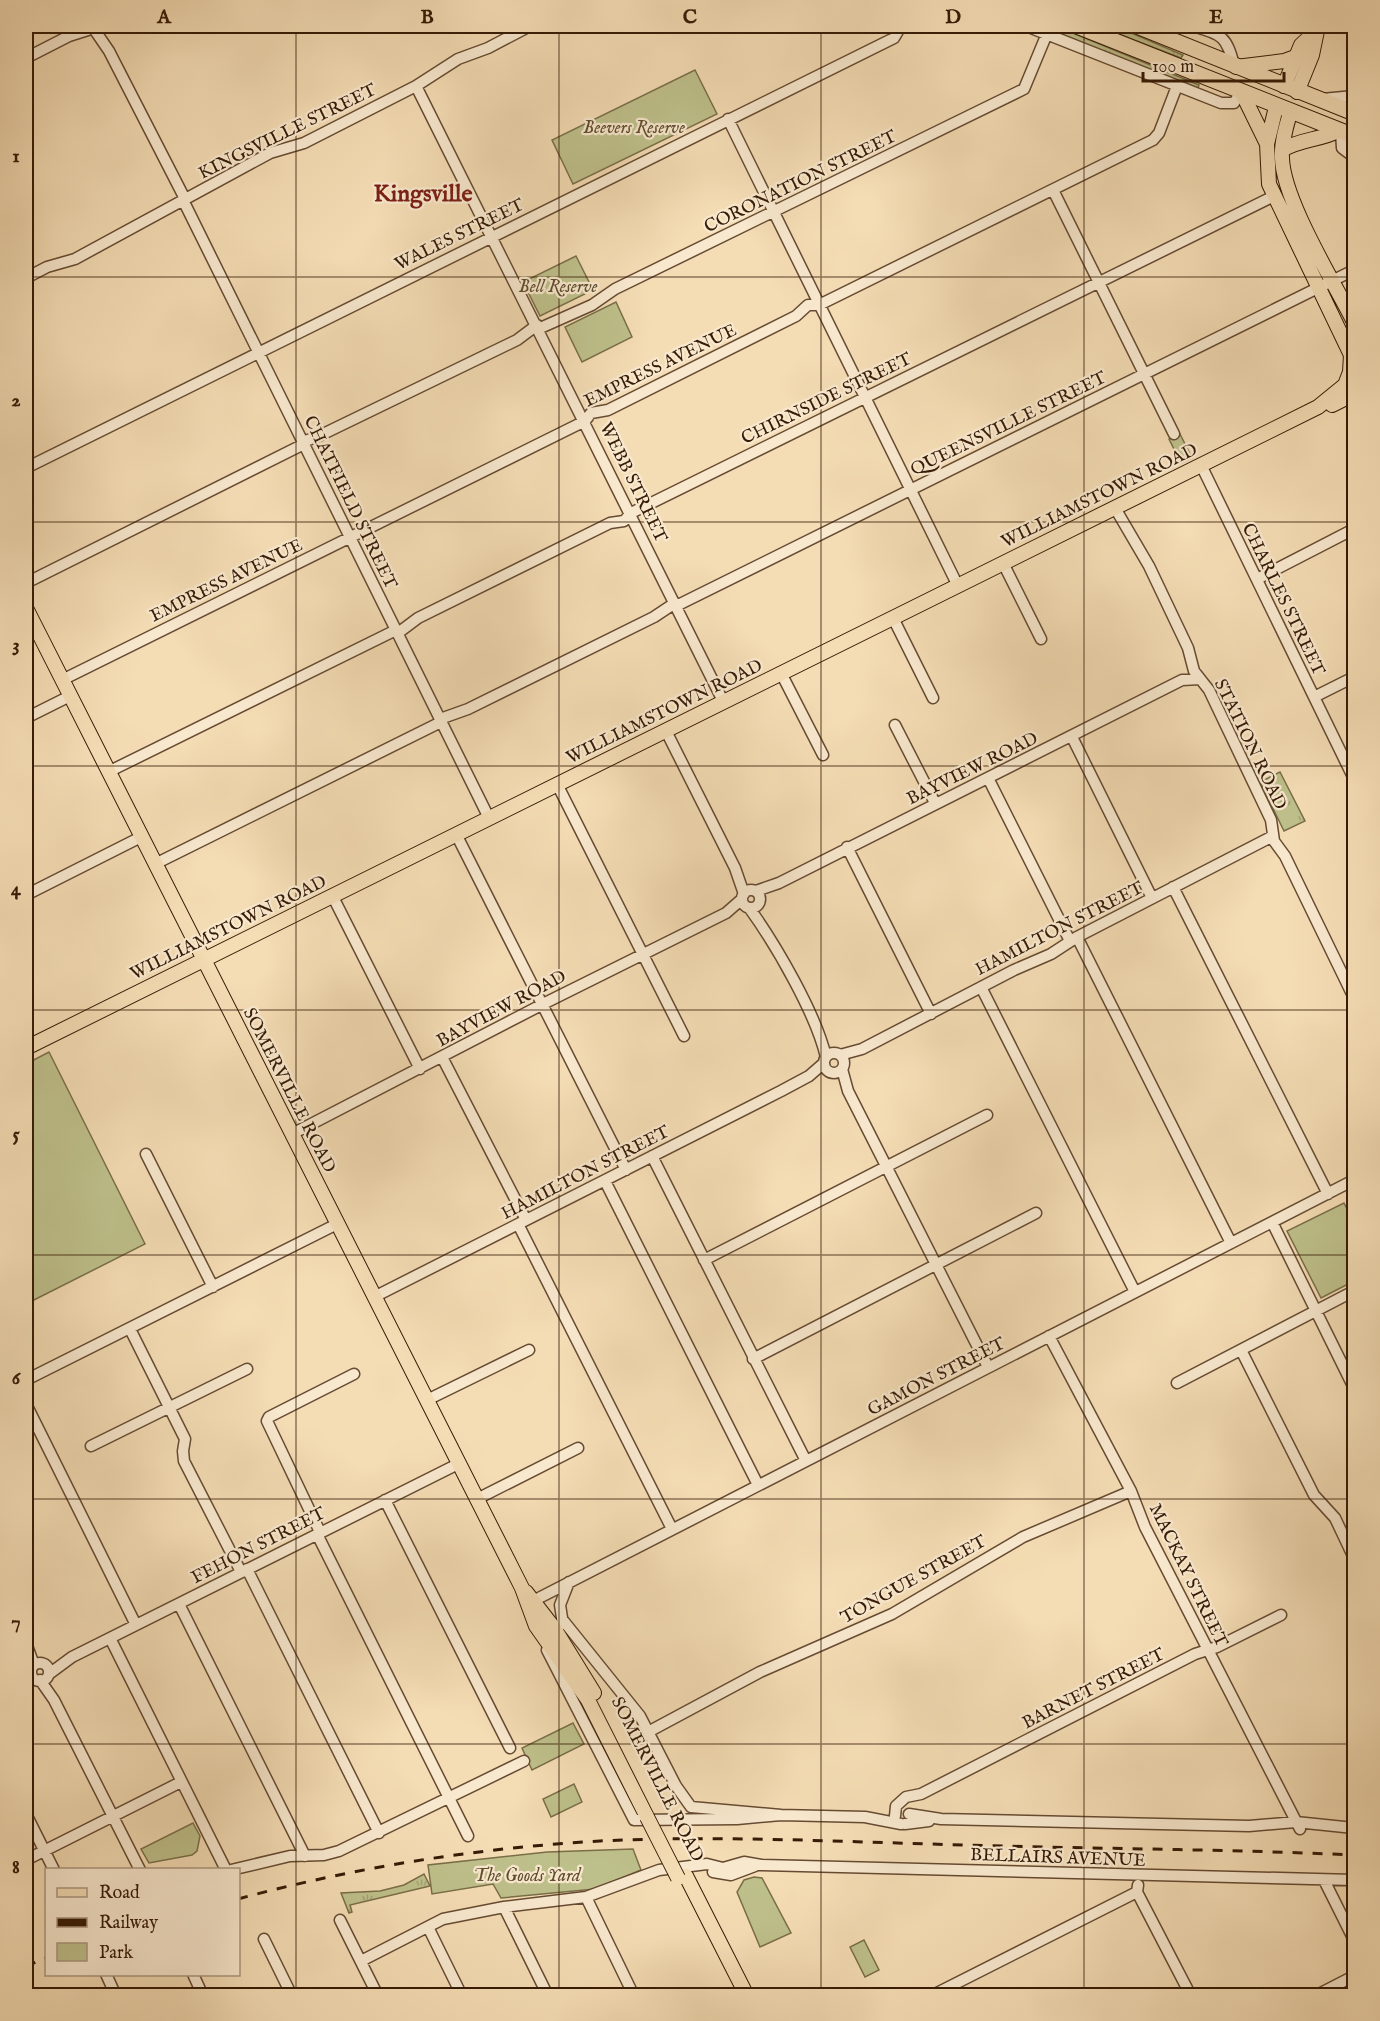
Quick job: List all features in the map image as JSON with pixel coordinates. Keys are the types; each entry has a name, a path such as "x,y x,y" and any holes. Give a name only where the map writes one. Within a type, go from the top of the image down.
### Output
{"highway":[{"path":"1077,26 1344,133"},
{"path":"1137,26 1354,113"},
{"path":"1283,110 1291,89"}],"main road":[{"path":"1291,89 1295,57 1301,45 1316,29"},
{"path":"1291,89 1312,56 1316,29"},
{"path":"1235,66 1284,61 1295,57"},
{"path":"1241,93 1267,144 1268,178 1274,196 1347,344 1351,358 1350,375 1344,387 1334,395"},
{"path":"1267,144 1283,110"},
{"path":"1283,110 1282,150 1288,188 1354,322"},
{"path":"1282,150 1296,142 1344,133"},
{"name":"WILLIAMSTOWN ROAD","path":"1318,407 1332,405 1354,394"},
{"name":"WILLIAMSTOWN ROAD","path":"26,1048 1318,407 1334,395"},
{"name":"SOMERVILLE ROAD","path":"26,611 522,1588 530,1603 570,1653 593,1692 652,1816"},
{"name":"SOMERVILLE ROAD","path":"530,1603 536,1626 588,1700 686,1873 747,1995"},
{"name":"SOMERVILLE ROAD","path":"686,1873 738,1995"}],"street":[{"name":"KINGSVILLE STREET","path":"26,278 45,268 75,259 272,153 304,143 416,86 458,59 487,49 530,26"},
{"name":"WALES STREET","path":"26,468 894,38 901,26"},
{"path":"1026,26 1046,36 1223,103 1233,103 1241,93"},
{"path":"1193,26 1223,37 1228,44 1235,66"},
{"path":"26,58 69,36 93,28"},
{"name":"CHATFIELD STREET","path":"93,28 109,51 184,200 489,818"},
{"name":"CORONATION STREET","path":"26,583 303,443 517,340 538,327 566,318 615,289 1024,89 1046,36"},
{"name":"WEBB STREET","path":"416,86 723,701"},
{"name":"EMPRESS AVENUE","path":"62,680 585,421 593,412 608,410 796,316 808,305 819,305 1155,139 1177,86"},
{"path":"1318,99 1354,96"},
{"path":"728,119 958,586"},
{"path":"1344,133 1342,148 1354,157"},
{"path":"1053,190 1174,434"},
{"name":"CHIRNSIDE STREET","path":"108,772 397,631 416,619 610,523 624,521 631,513 1274,196"},
{"name":"QUEENSVILLE STREET","path":"154,864 441,720 468,710 654,617 675,604 1354,270"},
{"path":"1347,344 1354,359"},
{"name":"WILLIAMSTOWN ROAD","path":"1334,395 1354,385"},
{"name":"CHARLES STREET","path":"1201,465 1354,780"},
{"name":"STATION ROAD","path":"1115,508 1134,536 1154,576 1191,653 1192,665 1209,690 1271,820 1273,836 1354,998"},
{"path":"1257,579 1354,529"},
{"path":"1003,563 1041,639"},
{"path":"892,618 933,698"},
{"name":"BAYVIEW ROAD","path":"1180,681 1192,665"},
{"path":"781,673 823,755"},
{"path":"1314,697 1354,676"},
{"name":"BAYVIEW ROAD","path":"292,1134 542,1004 726,913 779,883 935,803 1072,737 1180,681 1200,679"},
{"path":"26,718 70,696"},
{"path":"895,725 935,803"},
{"path":"666,731 988,1367"},
{"path":"1072,737 1152,898"},
{"path":"988,778 1231,1243"},
{"path":"557,784 684,1036"},
{"path":"456,834 626,1170"},
{"name":"HAMILTON STREET","path":"375,1297 981,987 1051,954 1074,939 1273,836"},
{"path":"26,895 141,837"},
{"path":"847,848 932,1014"},
{"path":"1173,887 1328,1194"},
{"path":"332,895 420,1069"},
{"path":"981,987 1135,1292"},
{"path":"442,1057 672,1529"},
{"path":"704,1260 987,1115"},
{"path":"146,1154 213,1287"},
{"path":"652,1156 806,1461"},
{"name":"GAMON STREET","path":"530,1603 1354,1180"},
{"path":"605,1181 758,1485"},
{"path":"753,1359 1036,1213"},
{"path":"1272,1222 1354,1388"},
{"path":"26,1380 337,1224"},
{"path":"1177,1383 1354,1292"},
{"path":"130,1329 185,1439 184,1461 244,1571 379,1833"},
{"name":"MACKAY STREET","path":"1049,1336 1131,1491 1146,1527 1298,1825"},
{"path":"427,1400 529,1350"},
{"path":"1241,1350 1314,1495 1335,1518 1354,1558"},
{"path":"92,1446 247,1369"},
{"path":"354,1374 269,1417 267,1421 319,1533 468,1836"},
{"path":"26,1404 136,1624"},
{"path":"477,1499 578,1448"},
{"name":"FEHON STREET","path":"37,1673 458,1464"},
{"name":"TONGUE STREET","path":"648,1732 760,1672 892,1614 1023,1537 1131,1491"},
{"path":"385,1500 510,1748"},
{"path":"569,1582 560,1603 570,1653"},
{"path":"179,1604 305,1856"},
{"name":"BARNET STREET","path":"902,1816 921,1794 1195,1654 1281,1615"},
{"name":"SOMERVILLE ROAD","path":"536,1626 631,1817 639,1822 687,1819 688,1810 691,1807 677,1788 635,1709 562,1619"},
{"path":"110,1638 225,1868"},
{"path":"26,1644 37,1673 54,1700 139,1868"},
{"path":"236,1868 290,1856 339,1851 521,1762"},
{"path":"26,1860 181,1782"},
{"path":"691,1807 781,1815 902,1816 941,1819 1250,1826 1267,1829 1298,1825 1322,1831 1354,1828"},
{"path":"26,1814 53,1868"},
{"path":"687,1819 737,1819 781,1815"},
{"name":"BELLAIRS AVENUE","path":"360,1961 443,1919 504,1907 586,1897 649,1873 686,1873 710,1864 723,1872 745,1862 761,1865 1354,1881"},
{"path":"1139,1876 1137,1892 1191,1995"},
{"path":"1324,1880 1354,1940"},
{"path":"932,1995 1137,1892"},
{"path":"586,1897 634,1995"},
{"path":"504,1907 548,1995"},
{"path":"340,1920 378,1995"},
{"path":"428,1927 462,1995"},
{"path":"264,1939 292,1995"},
{"path":"107,1976 116,1995"},
{"path":"194,1976 203,1995"},
{"path":"1315,1995 1354,1976"}],"green space":[{"path":"1037,26 1056,26 1199,85 1198,88"},
{"path":"1098,26 1115,26 1183,55 1181,58"},
{"name":"Beevers Reserve","path":"695,70 717,114 573,184 552,140"},
{"name":"Bell Reserve","path":"576,256 593,290 540,316 523,282"},
{"name":"Bell Reserve","path":"616,302 632,337 582,362 565,327"},
{"path":"1180,434 1192,458 1181,463 1169,439"},
{"path":"1280,772 1305,821 1284,831 1260,782"},
{"path":"49,1052 145,1244 26,1304 26,1064"},
{"path":"1344,1203 1354,1223 1354,1281 1321,1298 1287,1231"},
{"path":"573,1723 584,1744 532,1770 522,1748"},
{"path":"574,1784 582,1802 551,1817 543,1799"},
{"path":"193,1823 200,1836 197,1851 192,1855 149,1863 141,1849"},
{"name":"The Goods Yard","path":"633,1849 641,1870 595,1889 501,1898 493,1884 432,1894 428,1865 547,1852"},
{"path":"424,1874 430,1886 350,1905 352,1912 349,1913 341,1893 380,1891 404,1885"},
{"path":"754,1877 762,1878 791,1933 760,1947 737,1892 744,1880"},
{"path":"864,1940 879,1970 865,1977 850,1947"}],"railway":[{"path":"240,1898 372,1868 463,1854 554,1844 645,1839 783,1840 1354,1855"},
{"path":"26,1966 45,1958"}],"district":[{"name":"Kingsville","path":"423,193"}]}
